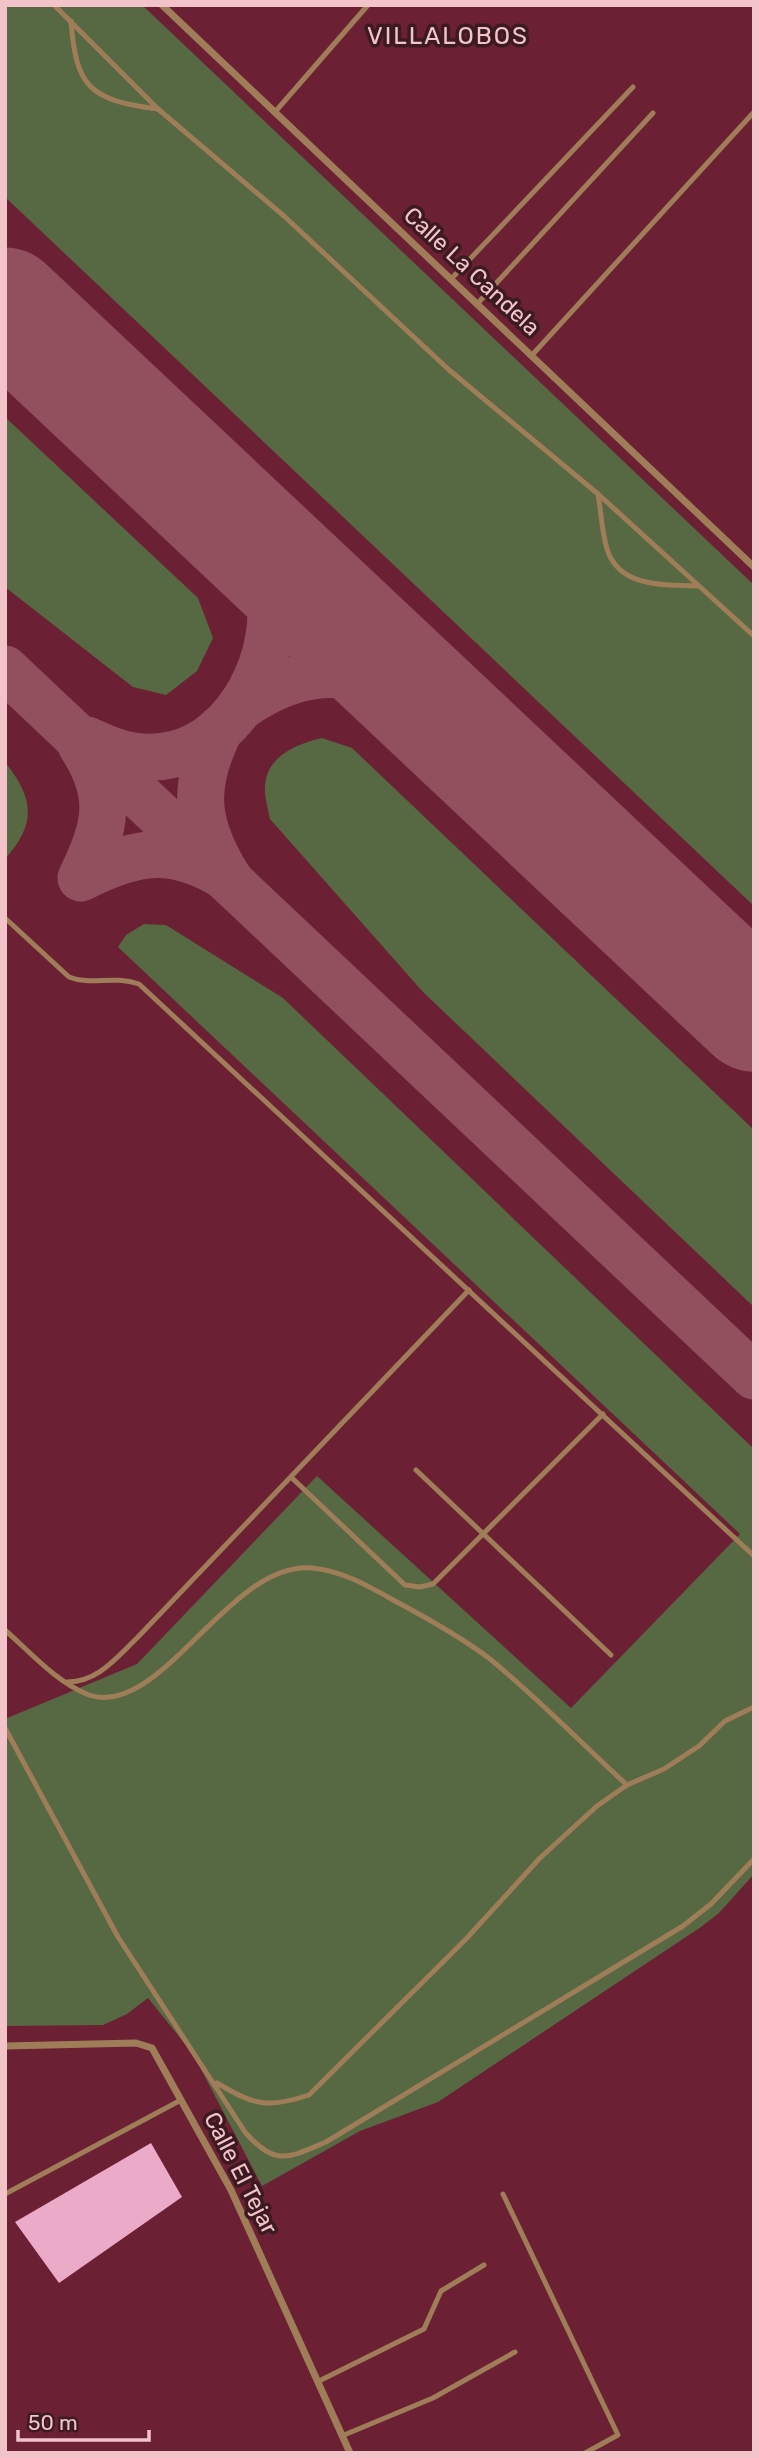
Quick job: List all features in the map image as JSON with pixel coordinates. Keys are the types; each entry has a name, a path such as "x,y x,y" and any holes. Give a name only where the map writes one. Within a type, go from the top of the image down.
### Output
{"street":[{"name":"Calle La Candela","path":"162,5 754,566"},
{"name":"Calle El Tejar","path":"5,2046 136,2043 152,2048 231,2190 350,2453"}],"lane":[{"path":"54,5 158,109 284,216 448,369 597,494 754,636"},
{"path":"275,112 368,5"},
{"path":"71,21 77,69 88,85 107,99 158,109"},
{"path":"452,278 632,87"},
{"path":"533,354 754,112"},
{"path":"478,303 653,113"},
{"path":"597,494 607,550 618,568 636,581 698,586"},
{"path":"5,918 69,977 79,981 112,978 139,984 754,1556"},
{"path":"64,1682 80,1682 96,1676 108,1665 292,1478 469,1290"},
{"path":"292,1478 405,1585 420,1587 433,1584 603,1414"},
{"path":"415,1470 611,1655"},
{"path":"5,1630 64,1682 91,1695 117,1696 152,1678 252,1586 280,1573 309,1568 352,1577 420,1614 489,1659 627,1785"},
{"path":"214,2082 247,2101 277,2105 309,2095 466,1939 540,1858 597,1806 627,1785 664,1769 699,1746 725,1721 754,1707"},
{"path":"5,1728 118,1937 245,2132 261,2151 280,2157 326,2142 684,1926 711,1904 754,1858"},
{"path":"5,2194 182,2099"},
{"path":"503,2194 618,2435 585,2453"},
{"path":"319,2381 424,2329 441,2291 484,2265"},
{"path":"344,2435 444,2393 515,2352"}],"green space":[{"path":"5,5 142,5 754,585 754,906 5,197"},
{"path":"5,417 198,598 213,638 197,671 166,695 133,687 5,587"},
{"path":"322,738 352,748 754,1130 754,1307 423,992 270,819 265,789 267,775 272,766 285,752"},
{"path":"5,762 22,788 28,811 23,834 5,859"},
{"path":"144,924 166,925 283,998 754,1449 754,1874 719,1913 701,1927 438,2102 360,2131 262,2186 193,2054 148,1998 127,2014 103,2025 5,2026 5,1719 137,1664 317,1476 571,1708 740,1534 118,947 126,935"}],"building":[{"path":"151,2143 182,2197 59,2283 15,2222"}],"taxiway":[{"path":"87,740 128,755 171,755 195,746 217,732 235,713 250,691 261,666 271,614 266,585 250,537"},
{"path":"5,669 754,1376"},
{"path":"242,706 284,683 303,677 341,675 407,687"},
{"path":"81,745 98,780 103,812 96,843 81,878 120,861 156,854 191,860 229,879 209,841 201,805 204,769 220,729"}],"runway":[{"path":"5,307 754,1012"}],"district":[{"name":"VILLALOBOS","path":"448,36"}]}
